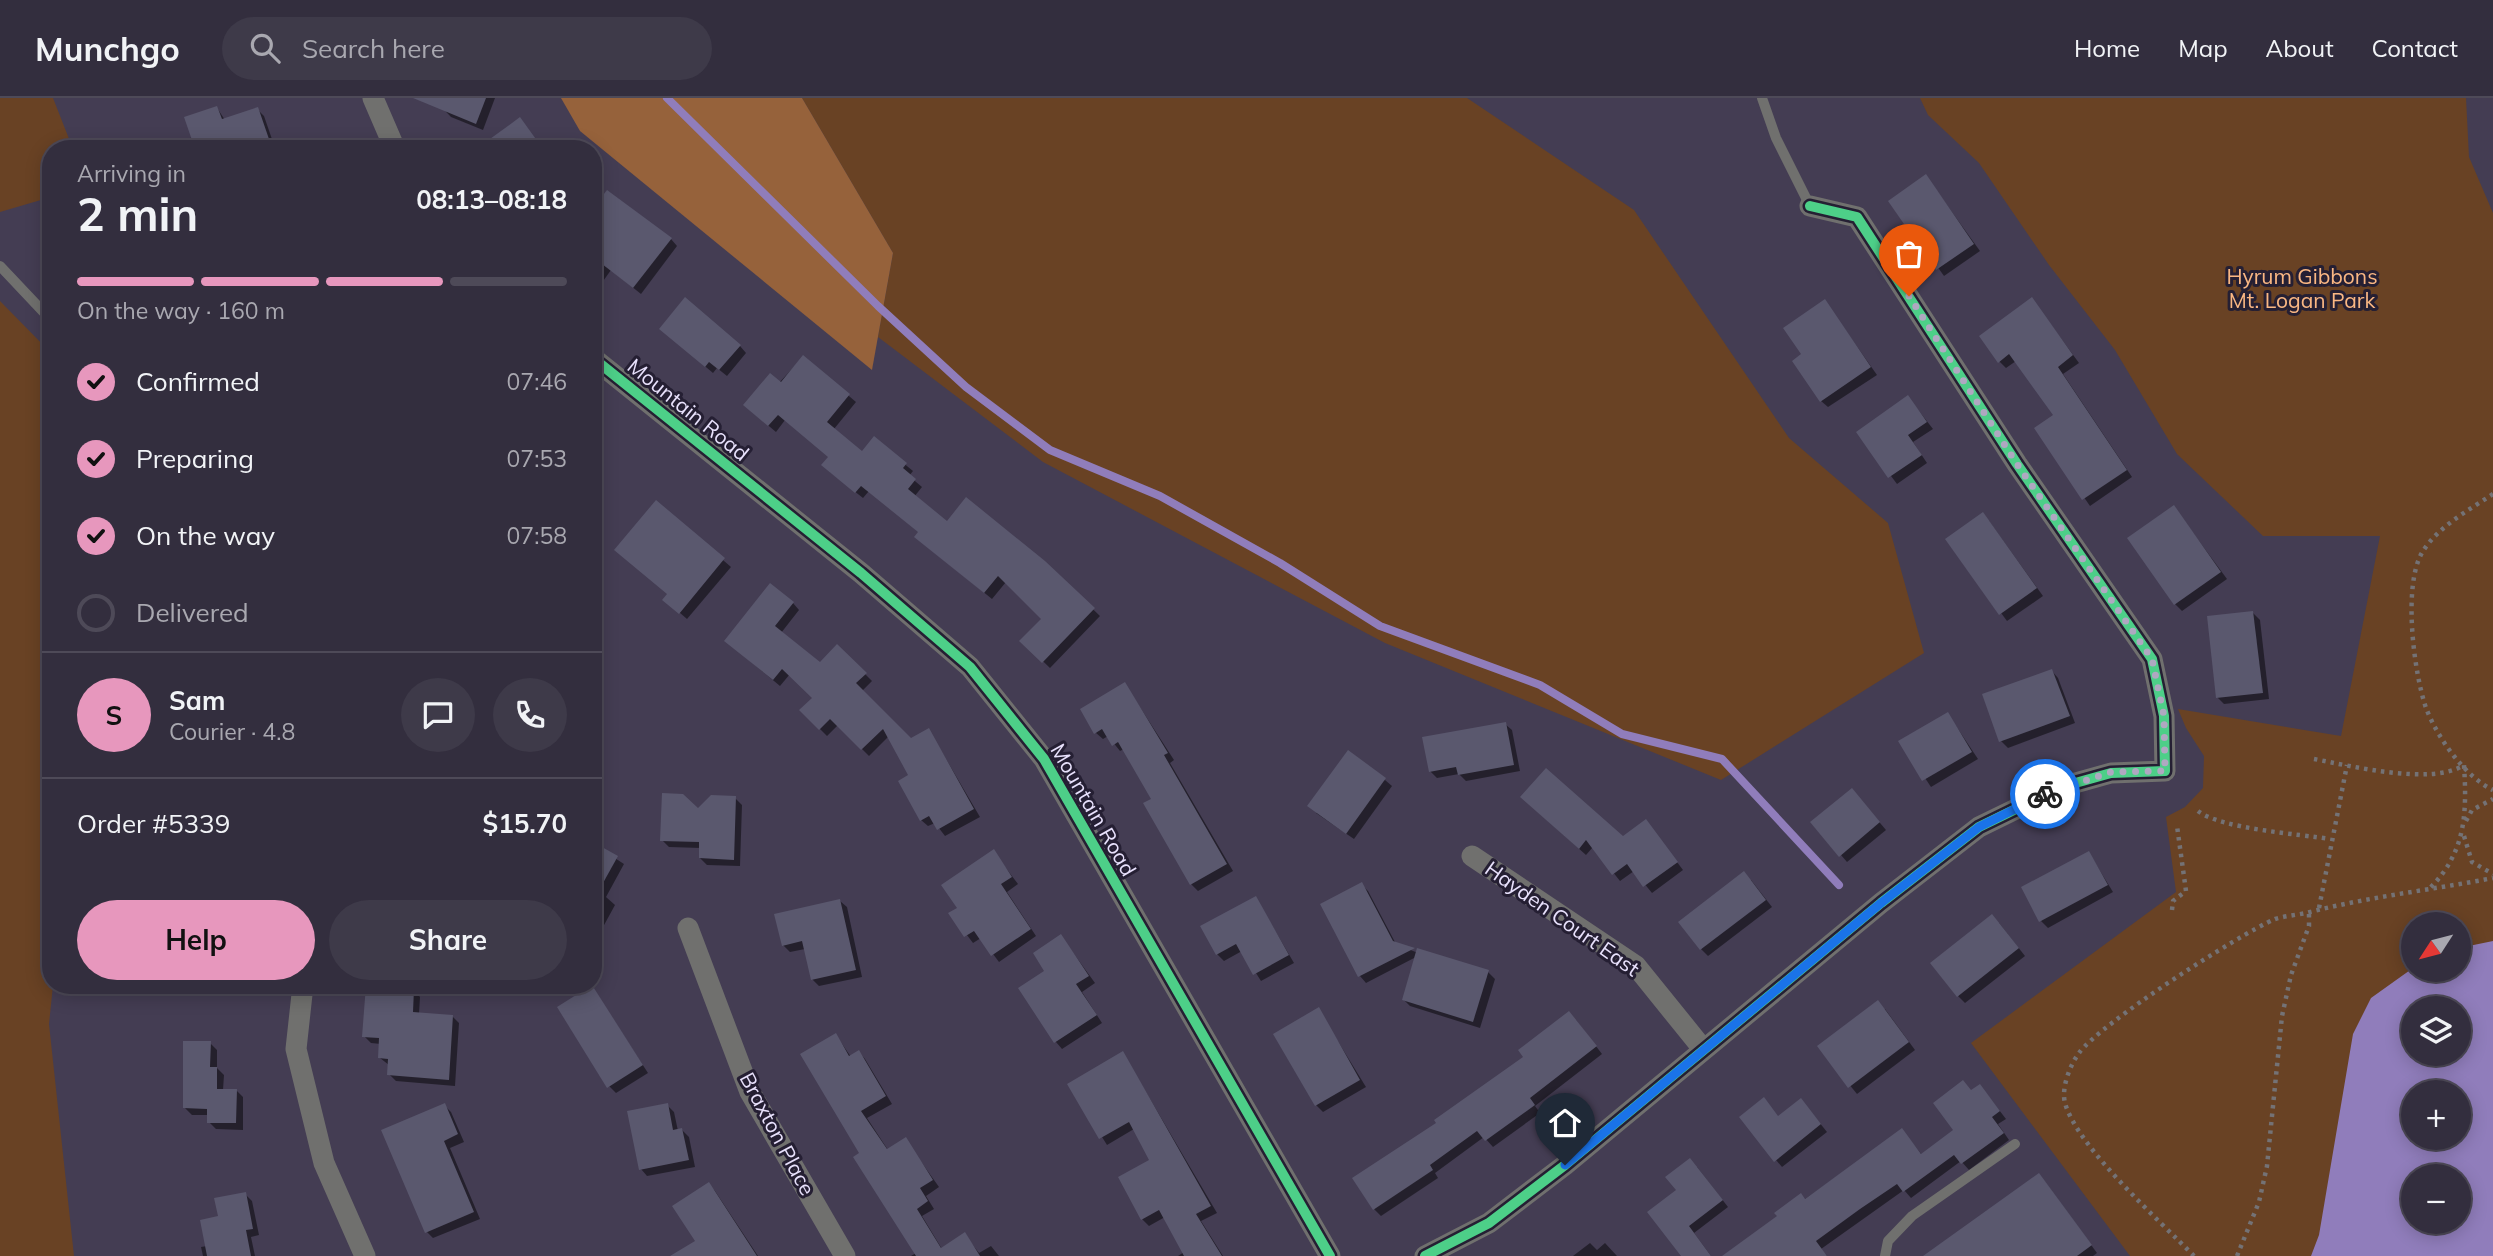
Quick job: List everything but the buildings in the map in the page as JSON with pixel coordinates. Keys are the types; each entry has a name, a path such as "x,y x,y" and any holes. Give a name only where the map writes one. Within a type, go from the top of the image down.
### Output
{"street":[{"path":"373,98 391,140"},
{"path":"1425,1256 1489,1223 1565,1165 1703,1049 1979,827 2061,787 2111,772 2165,771 2164,716 2152,659 2017,464 1857,217 1810,206"},
{"name":"Mountain Road","path":"602,365 862,573 970,667 1044,759 1330,1256"},
{"name":"Hayden Court East","path":"1472,856 1636,966 1703,1049"},
{"name":"Braxton Place","path":"688,929 750,1092 845,1256"},
{"path":"302,994 296,1049 324,1163 365,1256"}],"lane":[{"path":"1762,98 1776,138 1810,206"},
{"path":"0,266 42,310"},
{"path":"1885,1256 1888,1241 1912,1216 2015,1144"}],"path":[{"path":"2493,494 2438,534 2422,552 2414,577 2412,615 2417,663 2427,710 2446,743 2464,765 2474,777 2493,790"},
{"path":"2314,759 2399,773 2444,772 2464,765"},
{"path":"2319,908 2330,839 2347,765"},
{"path":"2464,765 2465,846 2472,862 2493,876"},
{"path":"2429,888 2452,861 2472,810 2493,799"},
{"path":"2198,811 2206,817 2246,826 2330,839"},
{"path":"2172,910 2173,901 2186,891 2177,827"},
{"path":"2194,1256 2100,1157 2076,1127 2065,1101 2067,1075 2079,1053 2099,1032 2137,1006 2246,935 2276,919 2319,908 2493,876"},
{"path":"2237,1256 2259,1202 2267,1166 2282,1016 2291,975 2309,926 2309,912"}],"green space":[{"path":"0,98 53,98 69,140 42,140 42,200 0,212"},
{"path":"802,98 1467,98 1634,210 1789,438 1888,523 1924,653 1721,780 1385,643 1043,462 878,337 893,253"},
{"name":"Hyrum Gibbons Mt. Logan Park","path":"1920,98 2466,98 2469,157 2493,213 2493,1256 2130,1256 1971,1043 2176,892 2166,817 2185,807 2203,788 2204,756 2186,728 2178,709 2341,736 2380,536 2263,536 2177,454 2115,350 2049,265 1979,163 1928,115"},
{"path":"0,301 42,344 42,994 52,994 49,1024 74,1256 0,1256"}],"shaded area":[{"path":"561,98 802,98 893,253 872,370 602,149 602,140 591,140 580,131"},
{"path":"2493,941 2493,1256 2311,1256 2319,1235 2353,1034 2371,998 2401,977 2401,982 2471,982 2471,946"}],"waterway":[{"path":"667,98 878,306 966,387 1050,450 1160,496 1280,563 1380,626 1540,685 1622,734 1722,759 1839,885"}],"cycle path":[{"path":"1425,1256 1489,1223 1565,1165 1881,903 1979,827 2061,787 2111,773 2165,771 2164,716 2152,659 2017,464 1857,217 1810,206"},
{"path":"602,365 861,573 970,667 1044,759 1330,1256"}],"way so far":[{"path":"1909,296 2017,464 2105,587 2152,659 2164,716 2165,771 2111,772 2045,794"}],"route":[{"path":"1565,1165 1881,903 1979,827 2045,794"}]}
